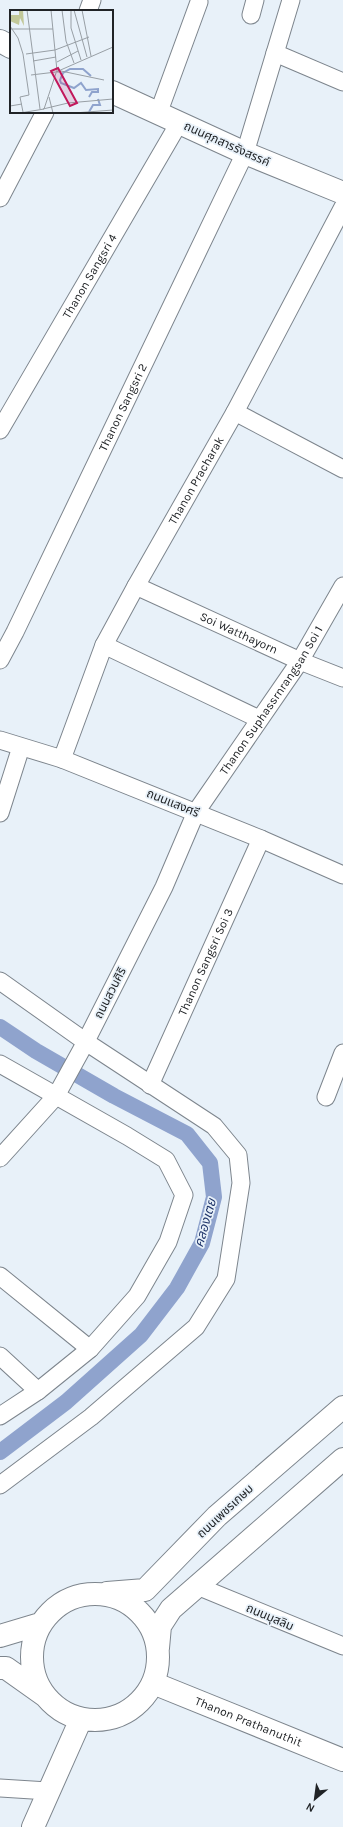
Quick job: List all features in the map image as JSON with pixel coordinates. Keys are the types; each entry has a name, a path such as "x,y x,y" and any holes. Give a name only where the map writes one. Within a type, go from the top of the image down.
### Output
{"main road":[{"path":"0,42 10,46"},
{"name":"ถนนศุภสารรังสรรค์","path":"113,92 244,153 343,192"},
{"name":"ถนนเพชรเกษม","path":"100,1594 145,1590 217,1516 343,1407"},
{"path":"0,1668 6,1668 62,1710 81,1719 100,1720 124,1714 143,1699 153,1683 158,1667 160,1626 171,1609 343,1460"},
{"path":"45,1696 38,1685 32,1660 32,1648 40,1624 51,1611 66,1601 82,1595 100,1594 121,1599 139,1612 152,1629 158,1650"},
{"path":"0,1636 40,1624"},
{"name":"Thanon Prathanuthit","path":"153,1683 343,1760"},
{"path":"33,1827 81,1719"}],"street":[{"path":"88,10 92,0"},
{"name":"Thanon Sangsri 2","path":"0,660 16,632 244,153 291,0"},
{"path":"158,114 199,2"},
{"path":"275,53 343,82"},
{"path":"0,198 44,113"},
{"name":"Thanon Sangsri 4","path":"0,430 179,123"},
{"name":"Thanon Pracharak","path":"62,759 104,644 235,412 343,207"},
{"path":"235,412 343,469"},
{"name":"Soi Watthayorn","path":"136,586 300,661 343,678"},
{"name":"Thanon Suphassrnrangsan Soi 1","path":"196,812 258,719 300,661 343,586"},
{"path":"104,644 258,719"},
{"name":"ถนนเเสงศรี","path":"0,740 62,759 261,838 343,875"},
{"path":"0,813 20,747"},
{"name":"ถนนสวนศิริ","path":"0,1158 57,1094 85,1044 164,887 196,812"},
{"name":"Thanon Sangsri Soi 3","path":"150,1085 261,838"},
{"path":"0,981 85,1044 214,1126 238,1155 241,1183 226,1279 196,1327 91,1417 0,1485"},
{"path":"326,1097 343,1053"},
{"path":"0,1064 57,1094 166,1160 184,1195 168,1242 137,1296 90,1349 38,1391 0,1416"},
{"path":"0,1276 90,1349"},
{"path":"0,1356 38,1391"},
{"name":"ถนนมุสลิม","path":"197,1586 343,1646"},
{"path":"0,1788 48,1791"}],"waterway":[{"name":"คลองเตย","path":"0,1027 36,1051 114,1096 187,1134 210,1163 214,1197 202,1243 177,1288 141,1335 66,1402 0,1452"}]}
